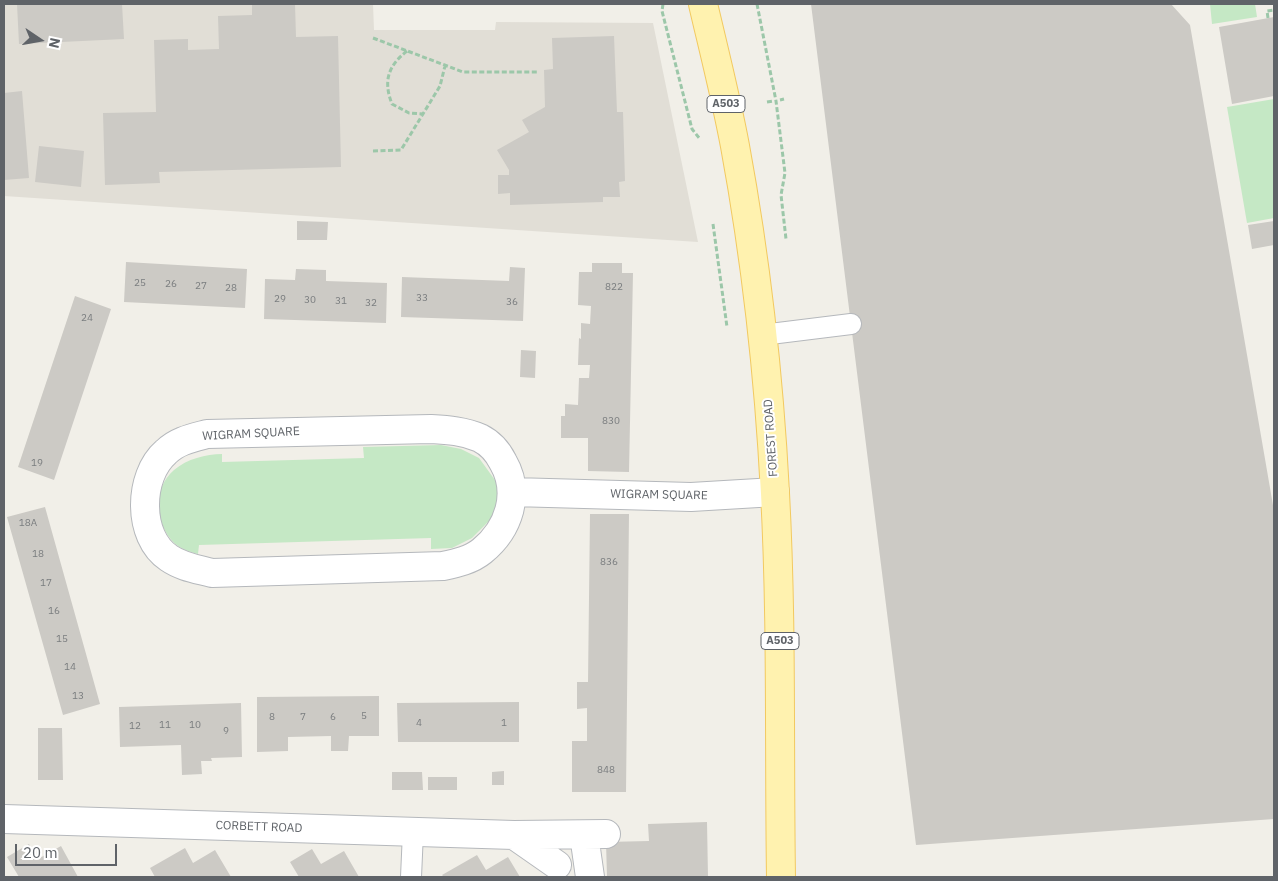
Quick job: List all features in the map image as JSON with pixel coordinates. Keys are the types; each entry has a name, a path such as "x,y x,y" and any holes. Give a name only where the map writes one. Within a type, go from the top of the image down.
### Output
{"main road":[{"name":"FOREST ROAD","path":"703,4 735,144 762,335 775,492 780,647 781,877"}],"street":[{"name":"WIGRAM SQUARE","path":"431,429 460,431 482,439 498,452 510,473 513,492 509,514 497,535 482,551 467,560 443,566 212,573 187,567 167,557 155,543 146,520 144,494 151,471 165,452 184,440 207,434 431,429"},
{"name":"WIGRAM SQUARE","path":"513,492 691,497 775,492"},
{"name":"CORBETT ROAD","path":"4,819 514,835 595,834 590,877"},
{"path":"514,835 557,865"}],"lane":[{"path":"762,335 851,324"},
{"path":"411,877 413,832"}],"path":[{"path":"663,4 662,11 692,129 702,141"},
{"path":"757,4 776,101 786,172 781,195 786,239"},
{"path":"1268,18 1267,11 1274,10"},
{"path":"373,38 463,72 538,72"},
{"path":"407,51 390,67 387,90 392,104 409,113 424,114"},
{"path":"373,151 401,150 440,86 445,66"},
{"path":"767,102 773,101"},
{"path":"713,219 728,332"}],"shaded area":[{"path":"4,4 373,4 374,30 495,30 496,22 653,23 698,242 4,196"}],"green space":[{"path":"1210,4 1255,4 1257,17 1212,24"},
{"path":"1274,99 1274,218 1247,223 1227,107"},
{"path":"441,445 461,449 479,458 500,487 500,495 491,519 472,538 452,548 431,549 431,538 199,545 198,554 174,543 163,526 160,516 159,496 167,478 179,466 203,456 222,454 222,462 364,458 363,447"}],"building":[{"path":"17,4 122,4 124,39 19,44"},
{"path":"252,4 295,4 296,37 338,36 341,167 159,172 160,183 105,185 103,113 156,112 154,40 188,39 188,50 219,49 218,16 252,15"},
{"path":"811,4 1171,4 1190,25 1274,511 1274,819 916,845"},
{"path":"1274,17 1274,96 1232,104 1219,27"},
{"path":"614,36 617,112 623,112 625,181 619,182 620,197 603,197 603,202 510,205 510,193 498,194 498,175 509,175 509,170 497,150 529,132 522,120 545,107 544,70 553,69 552,38"},
{"path":"22,91 29,178 4,180 4,93"},
{"path":"39,146 84,151 81,187 35,182"},
{"path":"297,221 328,222 327,240 297,240"},
{"path":"1274,221 1274,245 1252,249 1248,225"},
{"path":"126,262 247,269 245,308 124,302"},
{"path":"592,263 622,263 622,273 633,273 629,472 588,471 588,438 561,438 561,416 565,416 565,404 578,405 579,378 589,378 590,365 578,365 581,323 590,324 591,306 578,305 579,272 592,272"},
{"path":"510,267 525,268 523,321 401,317 402,277 509,281"},
{"path":"296,269 326,270 326,281 387,283 386,323 264,319 265,279 295,280"},
{"path":"75,296 111,309 54,480 18,467"},
{"path":"521,350 536,351 535,378 520,377"},
{"path":"45,507 100,704 63,715 7,517"},
{"path":"590,514 629,514 626,792 572,792 572,741 587,741 587,708 577,709 577,682 588,682"},
{"path":"379,696 379,736 349,736 348,751 331,751 331,736 288,737 288,751 257,752 257,697"},
{"path":"519,702 519,742 398,742 397,703"},
{"path":"241,703 242,757 211,758 212,761 201,761 202,774 182,775 181,745 120,747 119,707"},
{"path":"38,728 62,728 63,780 38,780"},
{"path":"504,771 504,785 492,785 492,772"},
{"path":"392,772 422,772 423,790 392,790"},
{"path":"428,777 457,777 457,790 428,790"},
{"path":"707,822 708,877 607,877 606,842 649,841 648,824"},
{"path":"29,844 38,859 61,846 78,877 19,877 7,857"},
{"path":"185,848 193,863 215,850 231,877 155,877 150,868"},
{"path":"312,849 321,864 344,851 359,877 299,877 290,862"},
{"path":"477,855 486,870 508,857 520,877 444,877 442,875"}]}
